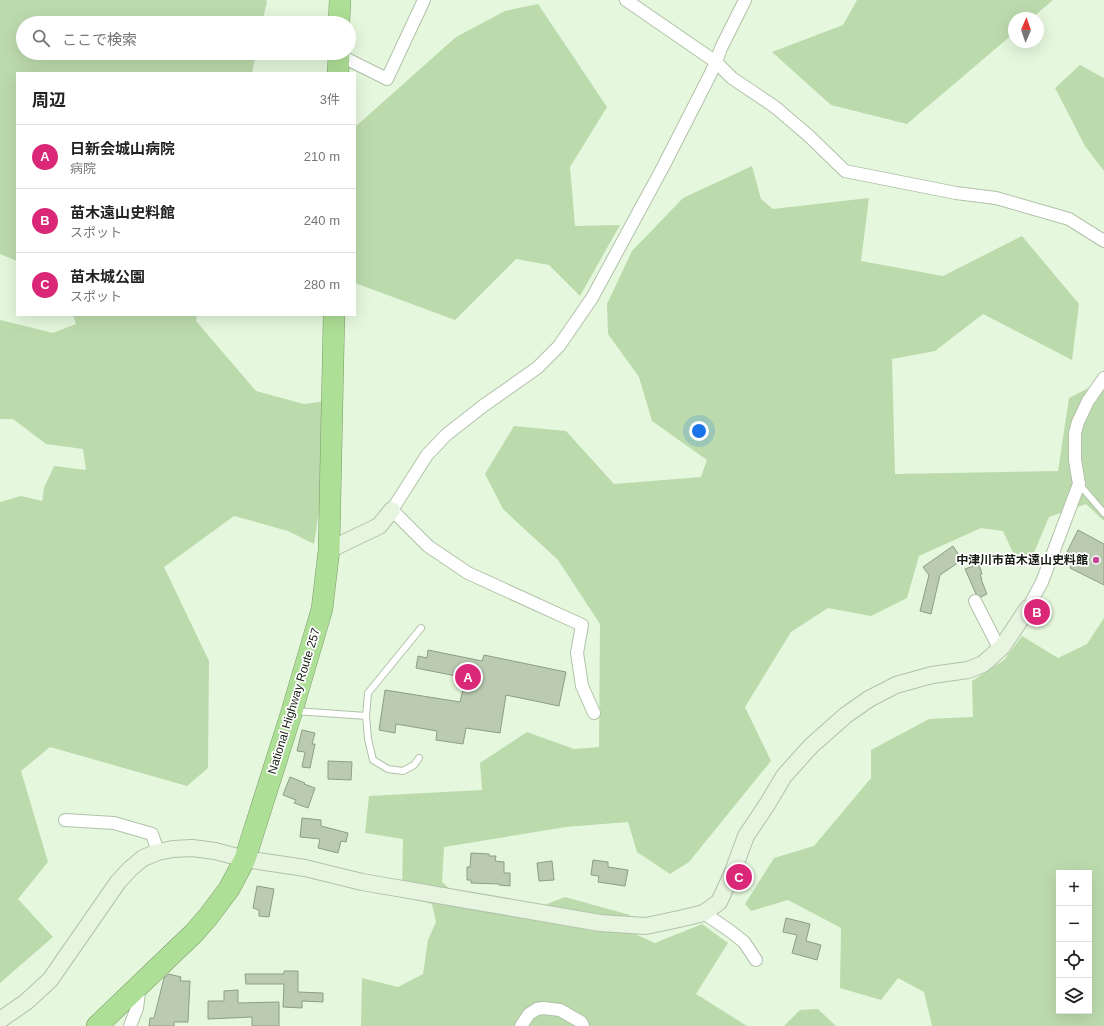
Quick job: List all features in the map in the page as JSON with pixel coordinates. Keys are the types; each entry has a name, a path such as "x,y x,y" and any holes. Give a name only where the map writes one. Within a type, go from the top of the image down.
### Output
{"highway":[{"path":"339,16 340,0"},
{"name":"National Highway Route 257","path":"97,1026 208,918 229,889 245,859 322,609 329,550 334,316"}],"street":[{"path":"339,60 387,79 424,0"},
{"path":"626,0 716,62 732,78 775,106 845,171 956,193 996,198 1069,219 1104,241"},
{"path":"329,550 379,526 392,510 427,455 446,435 483,406 537,368 559,346 592,298 663,167 716,62 720,48 745,0"},
{"path":"0,1020 26,1002 50,980 118,882 130,868 143,858 158,852 192,848 245,859 305,868 362,882 600,923 646,926 679,920 704,913 719,902 732,874 746,836 768,804 784,776 811,746 846,716 869,699 896,684 932,675 968,670 983,664 1002,648 1028,608 1042,582 1079,484 1075,460 1075,433 1078,422 1088,401 1104,378"},
{"path":"392,510 428,546 468,573 582,625 577,653 582,686 594,713"},
{"path":"975,601 1000,650"},
{"path":"65,820 114,823 152,834 158,852"},
{"path":"704,913 744,942 756,960"},
{"path":"130,1026 137,1008 140,984"},
{"path":"521,1026 529,1014 537,1008 560,1010 581,1022 583,1026"}],"lane":[{"path":"1079,484 1104,513"},
{"path":"419,758 414,765 404,771 388,769 374,760 368,739 366,716 368,693 421,628"},
{"path":"292,710 366,716"}],"green space":[{"path":"0,0 266,0 267,2 264,16 16,16 16,60 255,60 252,72 16,72 16,261 0,254"},
{"path":"857,0 1053,0 1039,12 1008,12 1008,38 907,124 831,105 772,52 843,25"},
{"path":"538,4 607,107 570,167 575,226 620,225 580,296 549,265 516,259 455,320 356,283 356,126 456,37 505,11"},
{"path":"1080,65 1104,78 1104,171 1085,146 1055,88"},
{"path":"752,166 761,199 773,209 869,198 861,261 943,276 1022,236 1079,304 1072,360 983,314 935,351 892,359 895,474 1058,471 1069,398 1104,380 1104,521 1086,504 1049,517 1033,555 1015,557 1003,531 981,528 919,556 907,598 871,616 828,608 791,632 745,707 771,761 689,862 670,874 637,852 628,822 566,827 444,847 442,882 468,905 519,915 565,897 630,915 635,934 655,943 702,924 728,943 696,994 747,1026 361,1026 362,978 398,987 423,974 428,940 436,922 432,904 402,897 403,839 365,833 369,796 482,790 480,763 527,732 574,749 599,747 600,624 558,560 503,509 485,474 514,426 566,431 614,484 701,477 707,460 652,421 639,377 608,334 607,304 632,251 683,198"},
{"path":"73,316 197,316 196,321 256,391 304,404 325,401 324,478 314,544 288,531 234,516 164,567 209,661 208,768 187,786 50,747 21,771 48,862 18,899 53,937 0,983 0,502 21,496 42,501 44,488 54,466 86,470 83,449 46,444 13,419 0,419 0,320 53,333 76,324"},
{"path":"1104,618 1104,1026 932,1026 924,992 898,978 881,1000 840,988 841,928 788,900 751,911 745,904 774,858 814,846 871,778 871,750 929,719 973,717 972,681 1004,660 1022,636 1058,658 1087,644"},
{"path":"818,1009 836,1026 784,1026 800,1010"}],"building":[{"path":"1078,530 1104,544 1104,585 1070,568 1073,561 1065,556"},
{"path":"953,546 962,560 940,575 931,614 920,611 929,575 923,567"},
{"path":"979,564 982,574 980,575 981,579 987,594 981,597 976,594 965,569"},
{"path":"428,650 482,661 484,655 566,672 559,706 506,695 500,733 466,728 463,744 436,740 437,731 396,724 395,733 379,730 385,690 460,702 465,681 460,680 461,677 416,668 418,656 427,658"},
{"path":"302,730 315,733 312,744 315,744 310,768 302,767 305,752 297,751"},
{"path":"328,761 352,762 351,780 328,779"},
{"path":"290,777 315,788 308,808 294,803 296,800 283,795"},
{"path":"302,818 321,820 321,826 348,833 346,842 341,841 338,853 318,848 320,839 300,837"},
{"path":"471,853 489,854 489,856 496,856 495,861 504,862 504,873 510,873 510,886 471,883 471,880 467,880 467,867 470,867"},
{"path":"593,860 608,862 608,867 628,870 625,886 598,882 599,876 591,875"},
{"path":"552,861 554,880 539,881 537,863"},
{"path":"257,886 274,889 269,917 259,916 259,910 253,908"},
{"path":"786,918 810,924 806,941 821,945 817,960 792,953 797,935 783,932"},
{"path":"284,971 298,971 298,992 323,993 323,1002 302,1001 302,1008 283,1007 284,984 246,984 245,974 284,974"},
{"path":"169,974 181,977 180,981 190,981 188,1022 174,1022 174,1026 149,1026 150,1018 154,1018 164,978"},
{"path":"238,990 238,1003 279,1002 279,1026 252,1026 252,1017 208,1019 208,1001 224,1001 224,991"}],"place":[{"name":"中津川市苗木遠山史料館","path":"1096,560"},
{"name":"苗木遠山史料館","path":"1037,612"},
{"name":"日新会城山病院","path":"468,677"},
{"name":"苗木城公園","path":"739,877"}]}
